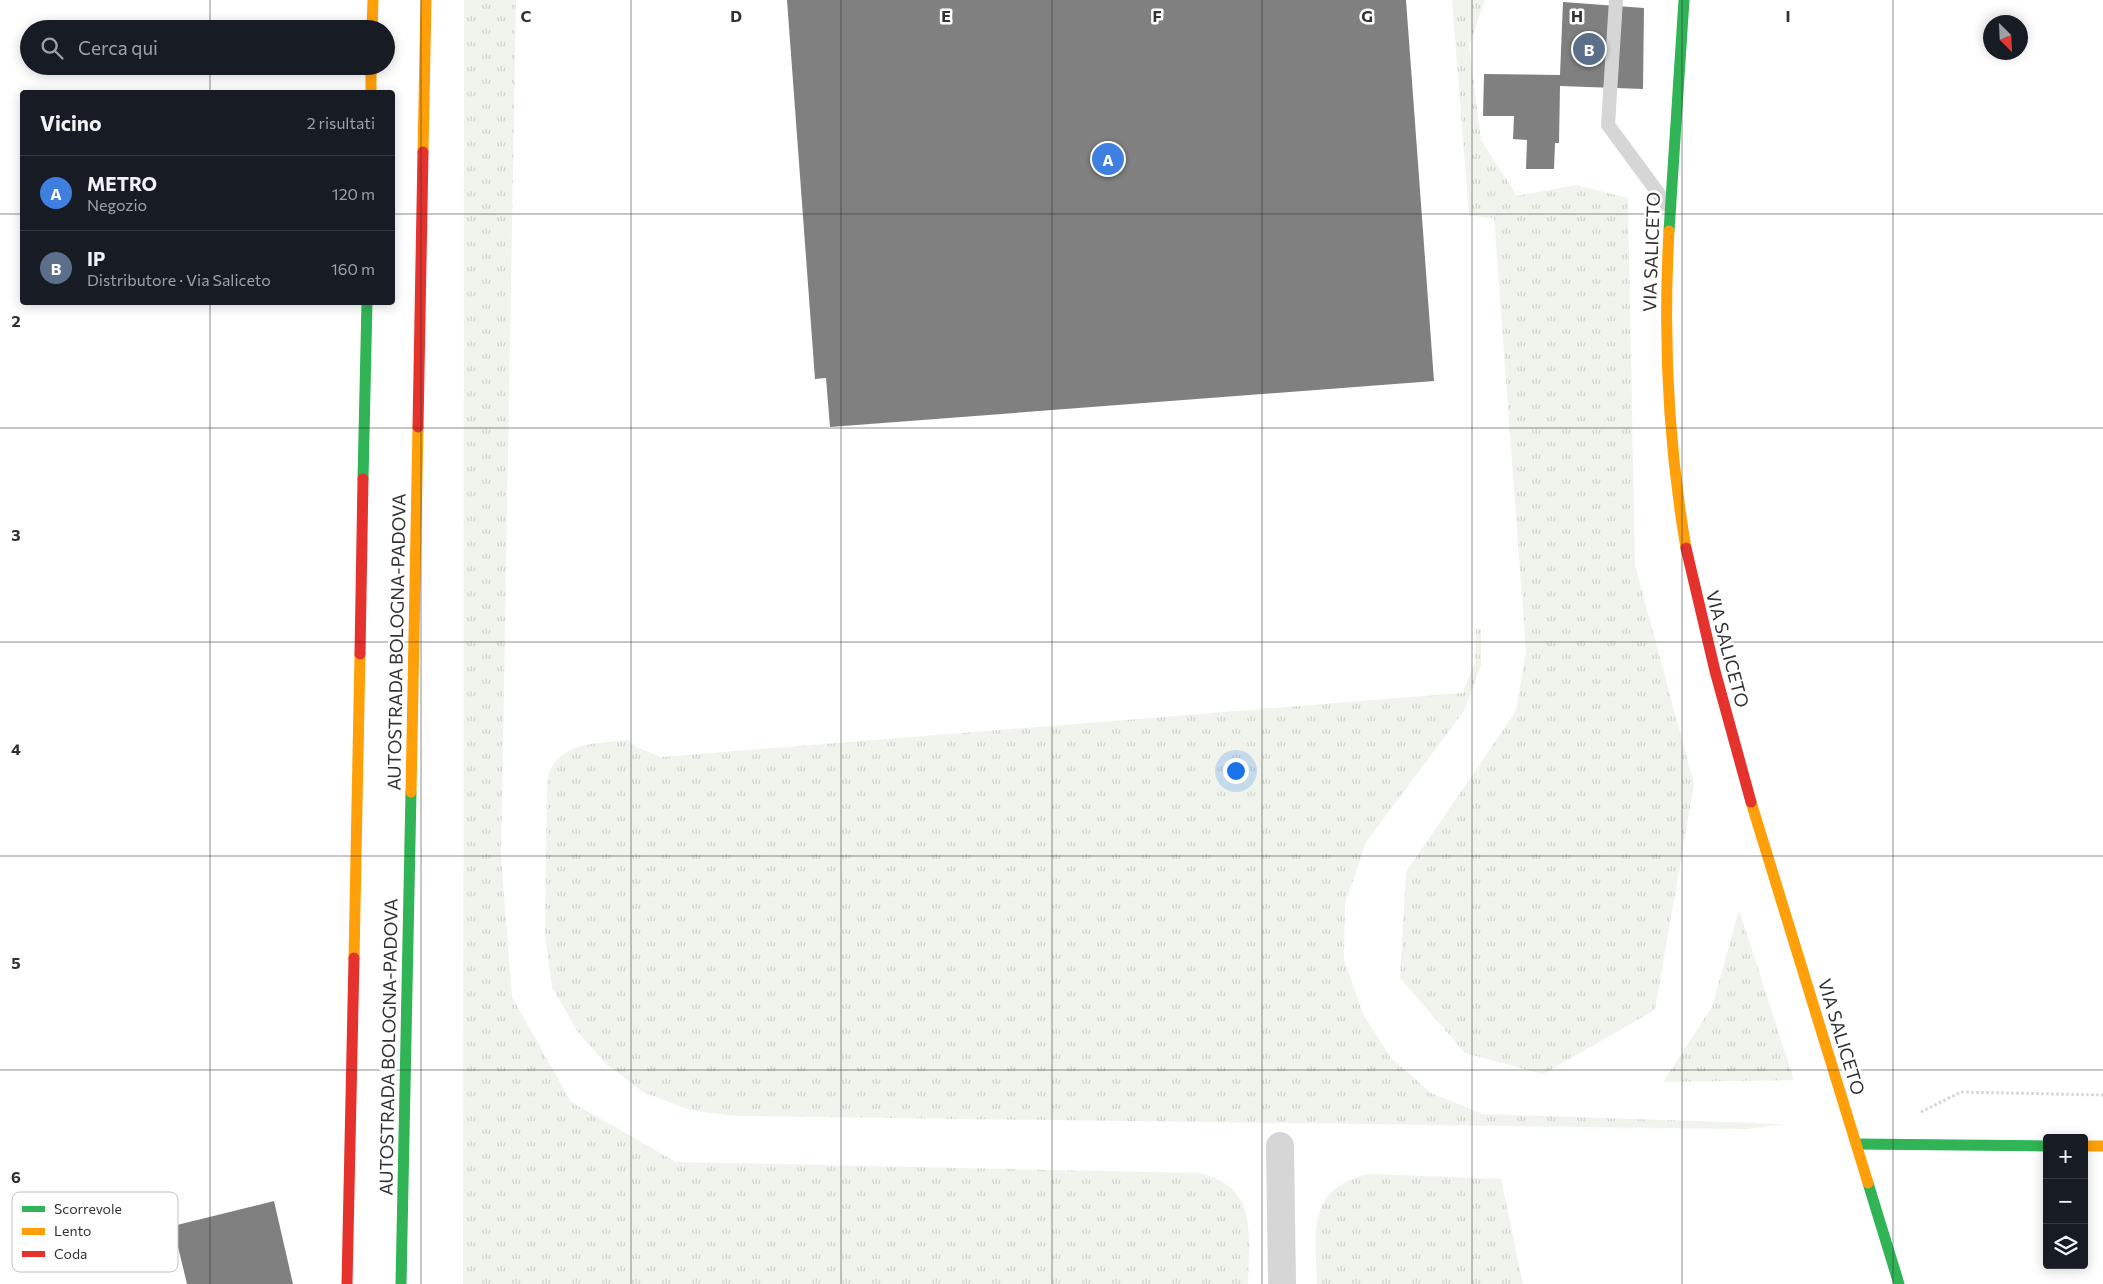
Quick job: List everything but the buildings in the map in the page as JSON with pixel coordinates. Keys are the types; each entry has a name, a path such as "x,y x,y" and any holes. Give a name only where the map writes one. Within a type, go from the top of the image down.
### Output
{"main road":[{"path":"372,0 372,20"},
{"name":"AUTOSTRADA BOLOGNA-PADOVA","path":"401,1284 426,0"},
{"name":"VIA SALICETO","path":"1684,0 1666,273 1668,401 1673,467 1683,538 1694,593 1768,861 1899,1284"},
{"path":"371,75 371,90"},
{"name":"AUTOSTRADA BOLOGNA-PADOVA","path":"348,1284 367,305"},
{"path":"1857,1144 2043,1146"},
{"path":"2088,1146 2103,1146"}],"street":[{"path":"1280,1146 1282,1284"}],"lane":[{"path":"1616,0 1608,125 1671,210"}],"path":[{"path":"1918,1114 1961,1092 2103,1095"}],"green space":[{"path":"464,0 516,0 501,856 512,997 571,1102 676,1162 1199,1173 1218,1180 1232,1189 1241,1201 1249,1231 1248,1284 463,1284"},
{"path":"1452,0 1485,0 1469,46 1481,140 1517,196 1576,185 1628,198 1635,565 1694,784 1655,1010 1543,1074 1465,1053 1400,978 1406,872 1516,711 1526,651 1494,218 1469,216"},
{"path":"1476,629 1481,629 1481,665 1464,711 1366,842 1345,904 1344,959 1363,1014 1391,1058 1431,1093 1483,1114 1783,1124 1747,1129 736,1116 690,1110 643,1092 606,1064 578,1032 552,987 545,935 547,781 551,768 559,758 578,747 628,740 638,748 661,757 1462,693 1475,663"},
{"path":"1739,910 1794,1080 1663,1082 1712,1007"},
{"path":"1368,1174 1501,1179 1523,1284 1317,1284 1316,1231 1318,1216 1324,1202 1333,1190 1348,1181"}],"traffic: fast":[{"path":"1669,231 1684,0"},
{"path":"363,479 367,305"},
{"path":"401,1284 411,792"},
{"path":"1857,1144 2043,1146"},
{"path":"1868,1183 1899,1284"}],"traffic: slow":[{"path":"372,20 373,0"},
{"path":"423,152 426,0"},
{"path":"371,75 371,90"},
{"path":"1669,231 1667,271 1668,390 1675,469 1686,548"},
{"path":"411,792 418,427"},
{"path":"354,958 360,654"},
{"path":"1751,802 1868,1183"},
{"path":"2088,1146 2103,1146"}],"traffic: jam":[{"path":"418,427 423,152"},
{"path":"360,654 363,479"},
{"path":"1686,548 1715,671 1751,802"},
{"path":"347,1284 354,958"}],"place":[{"name":"IP","path":"1589,49"},
{"name":"METRO","path":"1108,159"}]}
